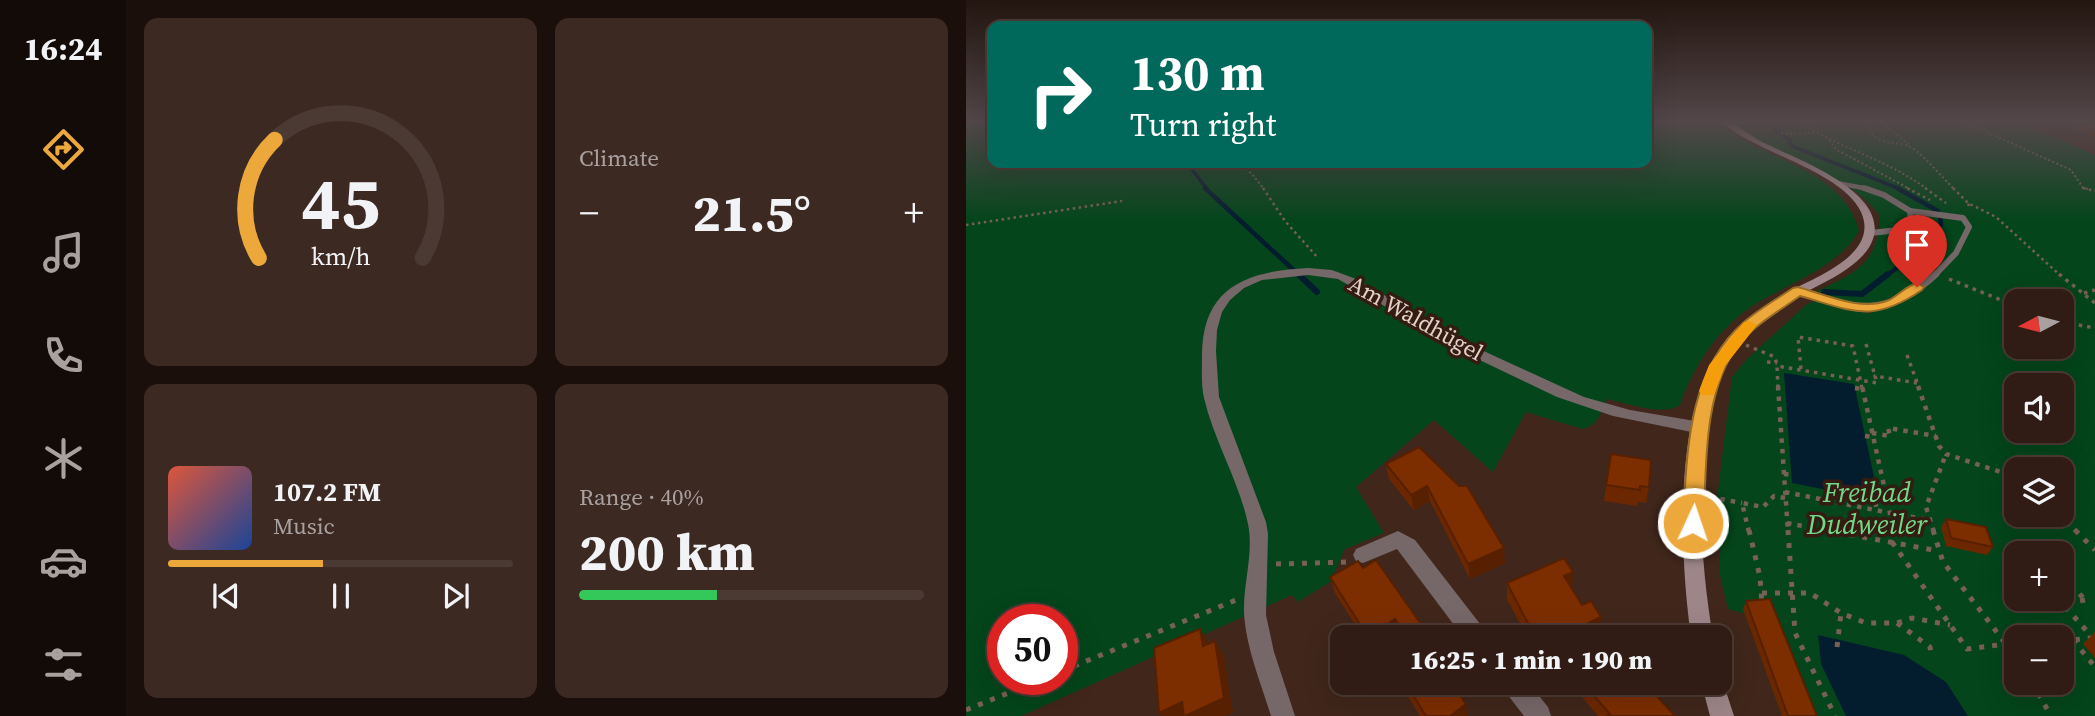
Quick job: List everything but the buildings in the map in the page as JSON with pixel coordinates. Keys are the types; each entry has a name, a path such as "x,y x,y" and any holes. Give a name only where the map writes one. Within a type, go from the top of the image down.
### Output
{"main road":[{"path":"1700,625 1693,570 1696,466 1710,381 1727,350 1750,325 1798,291 1852,261 1864,249 1870,233 1865,212 1850,194 1837,183 1780,154"},
{"path":"1716,695 1722,716"}],"street":[{"name":"Am Waldhügel","path":"1283,716 1256,619 1254,593 1261,541 1257,522 1211,397 1210,339 1215,314 1218,304 1236,286 1255,278 1294,272 1332,273 1447,338 1564,396 1603,409 1701,428"},
{"path":"1354,559 1398,539 1408,546 1467,625"},
{"path":"1522,695 1539,716"}],"lane":[{"path":"1798,291 1852,306 1876,308 1894,303 1938,273 1954,259 1966,242 1969,227 1963,218 1910,211 1878,192 1851,183 1837,183"},
{"path":"1870,233 1899,230 1911,222 1910,211"}],"path":[{"path":"1845,154 1963,218"},
{"path":"1862,154 1908,175 1963,218"},
{"path":"1919,154 1968,203 1996,217 2095,303"},
{"path":"2036,154 2071,170 2083,187 2095,191"},
{"path":"1246,168 1261,181 1283,219 1332,273"},
{"path":"966,225 1122,201"},
{"path":"1963,218 1973,213 1968,203"},
{"path":"1938,273 2004,301"},
{"path":"2083,293 2095,290"},
{"path":"2074,324 2095,328"},
{"path":"1801,370 1798,337 1853,346 1890,513"},
{"path":"1767,362 1877,383 1866,344"},
{"path":"1757,349 1775,357 1777,365 1795,633 1835,716"},
{"path":"1907,355 1936,436 1946,454 2004,473"},
{"path":"1875,376 1917,383"},
{"path":"1778,377 1784,378"},
{"path":"1855,388 1862,389"},
{"path":"1781,421 1788,422"},
{"path":"1865,436 1890,436 1888,428 1936,436"},
{"path":"1946,454 1926,507 1929,520 1943,562 2004,641"},
{"path":"1784,474 1791,475"},
{"path":"1873,492 1877,510"},
{"path":"1717,498 1763,507 1774,496 1785,495 1929,520"},
{"path":"1742,503 1762,593 1762,607"},
{"path":"1787,523 1939,551"},
{"path":"2073,527 2095,550"},
{"path":"1892,542 1967,649 2004,645"},
{"path":"1258,564 1354,559"},
{"path":"2074,587 2085,600 2074,602"},
{"path":"1078,664 1254,593"},
{"path":"1762,593 1810,593 1840,613 1866,622 1896,622 1912,618 1950,625"},
{"path":"2069,611 2092,637 2074,639"},
{"path":"1837,647 1840,613"},
{"path":"1896,622 1930,647 1931,652"},
{"path":"2074,640 2095,667"},
{"path":"966,710 1003,695"},
{"path":"2039,695 2051,716"}],"green space":[{"path":"966,154 987,154 987,168 1652,168 1652,154 1773,154 1827,184 1841,197 1852,213 1859,231 1850,244 1827,264 1757,303 1731,323 1701,361 1680,405 1664,410 1607,399 1595,422 1582,429 1526,412 1493,472 1434,420 1356,487 1384,533 1345,549 1330,582 1298,602 1292,595 1078,691 1078,604 987,604 987,695 1068,695 1021,716 966,716"},
{"name":"Freibad Dudweiler","path":"1786,154 2095,155 2095,716 1782,716 1745,614 1728,609 1720,576 1717,498 1732,377 1746,360 1807,304 1814,301 1871,314 1862,305 1813,293 1852,273 1870,256 1875,245 1879,214 1845,185"}],"water":[{"path":"1784,373 1854,384 1879,500 1792,483"},
{"path":"1818,635 1904,655 1946,682 1968,716 1846,716 1821,664"}],"waterway":[{"path":"1813,154 1900,189"},
{"path":"1191,168 1207,189"},
{"path":"1205,188 1300,276"},
{"path":"1897,188 1938,211"},
{"path":"1886,276 1916,253 1941,225 1940,216"},
{"path":"1298,274 1317,292"},
{"path":"1824,292 1862,294 1888,274"}],"slow traffic":[{"path":"1708,391 1717,365 1734,340 1749,325"}],"route":[{"path":"1693,523 1696,466 1710,381 1734,340 1750,325 1798,291 1852,306 1876,308 1894,303 1917,287"}]}
